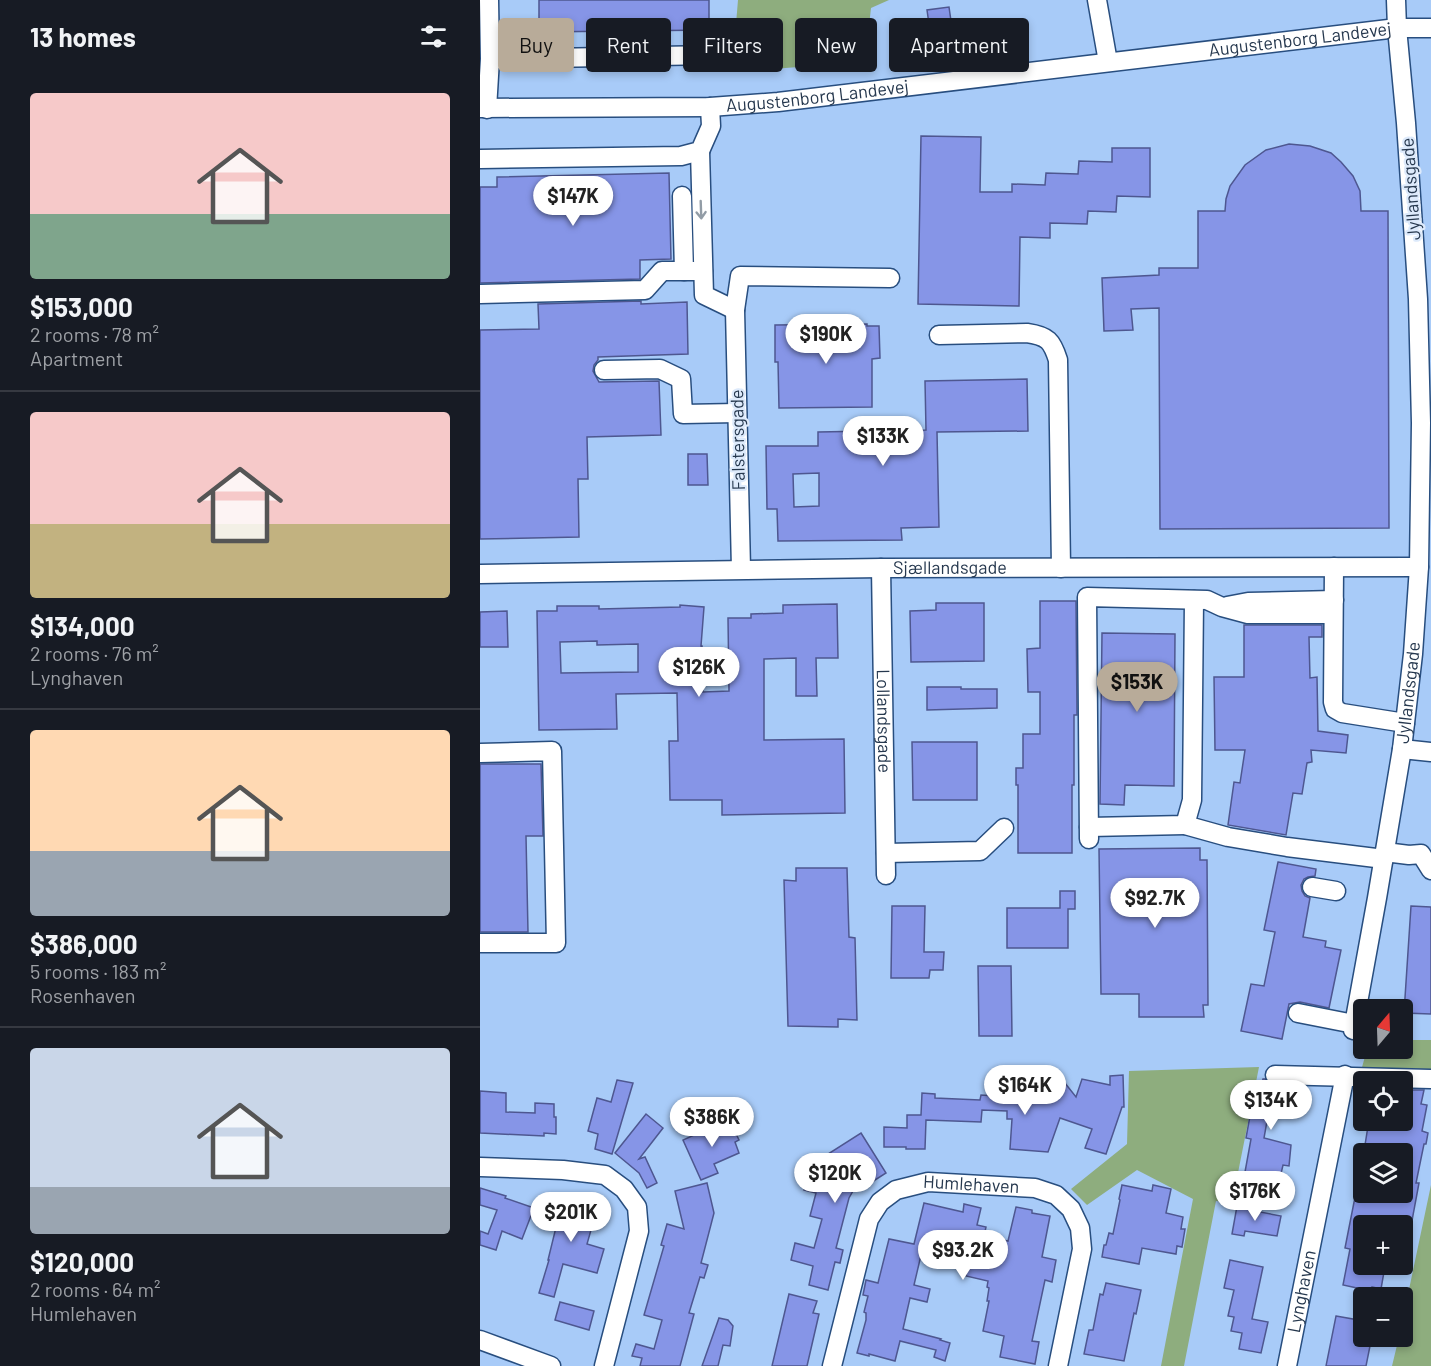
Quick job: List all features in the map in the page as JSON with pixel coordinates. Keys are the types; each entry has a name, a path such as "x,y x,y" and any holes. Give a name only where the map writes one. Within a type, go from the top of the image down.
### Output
{"street":[{"path":"482,109 490,59 489,0"},
{"path":"1097,0 1108,62"},
{"name":"Jyllandsgade","path":"1298,1013 1354,1027 1402,749 1413,654 1426,470 1421,423 1418,299 1396,0"},
{"name":"Augustenborg Landevej","path":"482,109 710,107 778,102 1397,28 1431,28"},
{"path":"490,59 683,56"},
{"path":"710,107 711,126 700,151 704,295 735,310"},
{"path":"480,159 681,156 700,151"},
{"path":"682,196 684,271"},
{"path":"480,294 645,290 662,271 703,271"},
{"name":"Falstersgade","path":"741,569 735,310 740,276 890,278"},
{"path":"939,334 1027,333 1041,335 1054,347 1058,360 1061,568"},
{"path":"604,370 660,369 681,379 682,414 737,413"},
{"path":"1334,567 1333,702 1335,709 1342,713 1405,723"},
{"name":"Sjællandsgade","path":"480,574 741,569 1419,567"},
{"name":"Lollandsgade","path":"881,568 886,874"},
{"path":"1333,607 1248,602 1222,607 1207,600 1087,597 1089,833 1185,825 1228,837 1275,845 1385,855 1421,854 1431,870"},
{"path":"1185,825 1192,800 1194,600"},
{"path":"1402,749 1431,752"},
{"path":"480,753 552,752 556,943 480,944"},
{"path":"886,853 980,851 1004,828"},
{"path":"1312,887 1336,891"},
{"path":"1275,1076 1431,1079"},
{"name":"Lynghaven","path":"1287,1366 1345,1076"},
{"path":"480,1167 563,1170 605,1175 624,1189 636,1207 639,1231 604,1366"},
{"name":"Humlehaven","path":"832,1366 869,1219 880,1202 896,1190 928,1182 1035,1188 1056,1195 1071,1209 1080,1228 1082,1250 1058,1366"},
{"path":"480,1340 551,1366"}],"green space":[{"path":"738,0 889,0 871,8 870,18 795,18 795,67 783,68 783,18 736,18"},
{"path":"1413,1040 1431,1040 1431,1069 1361,1071 1364,1059 1413,1059"},
{"path":"1259,1067 1232,1203 1216,1201 1184,1366 1161,1366 1193,1199 1137,1170 1087,1205 1071,1189 1127,1144 1129,1071"},
{"path":"1431,1185 1431,1366 1392,1366 1397,1347 1413,1347 1413,1287 1410,1287"}],"building":[{"path":"539,0 709,0 709,18 683,18 683,30 671,30 671,18 586,18 586,31 574,32 574,18 539,18"},
{"path":"949,7 951,18 928,18 927,10"},
{"path":"921,136 981,137 980,192 1012,192 1012,184 1045,185 1046,173 1078,174 1079,161 1112,162 1112,148 1150,148 1150,197 1117,196 1116,212 1088,211 1087,224 1050,223 1050,238 1020,237 1019,306 918,304"},
{"path":"1289,144 1310,146 1331,153 1353,176 1360,191 1361,211 1388,211 1389,528 1160,529 1159,308 1131,309 1133,330 1104,331 1102,278 1159,275 1159,268 1198,268 1198,211 1225,211 1230,186 1245,165 1266,150"},
{"path":"669,173 671,259 640,260 640,279 480,283 480,187 497,187 497,177"},
{"path":"641,301 641,304 687,302 688,354 598,357 593,371 599,382 659,381 661,435 587,437 588,479 578,479 579,537 480,539 480,330 539,329 538,304"},
{"path":"867,324 867,326 879,326 880,358 872,359 872,407 779,408 775,325"},
{"path":"1027,379 1028,431 937,432 939,527 901,528 902,540 778,541 777,509 767,509 766,446 818,446 818,432 926,430 925,381","holes":["819,473 819,506 794,507 793,474"]},
{"path":"688,454 707,454 708,485 688,485"},
{"path":"1040,601 1076,601 1077,715 1074,715 1072,853 1018,853 1016,768 1023,768 1023,734 1040,734 1040,692 1028,692 1027,649 1040,648"},
{"path":"936,603 984,603 984,661 911,662 910,611 936,610"},
{"path":"837,604 838,658 816,658 817,696 796,696 796,658 764,659 764,740 844,739 845,813 722,815 722,800 670,800 669,741 678,741 677,693 616,694 617,729 539,730 537,611 557,611 557,606 599,606 599,609 680,607 680,605 704,607 701,646 703,692 729,691 728,618 751,618 751,614 783,613 783,605","holes":["597,641 597,645 638,644 638,672 561,673 560,642"]},
{"path":"507,611 508,647 480,647 480,612"},
{"path":"1244,625 1322,625 1322,637 1309,637 1310,678 1317,677 1318,731 1348,735 1346,753 1311,750 1312,762 1307,763 1302,794 1293,793 1286,835 1228,825 1234,782 1240,783 1245,750 1215,750 1214,677 1244,677"},
{"path":"1102,633 1175,634 1174,786 1125,785 1124,805 1100,804"},
{"path":"927,687 997,689 997,708 927,710"},
{"path":"912,742 977,742 977,800 913,800"},
{"path":"480,764 541,764 543,836 526,836 528,932 480,932"},
{"path":"1200,848 1200,860 1207,860 1208,1005 1203,1005 1204,1017 1139,1017 1139,994 1101,994 1099,849"},
{"path":"1278,862 1316,869 1315,876 1304,879 1301,885 1305,896 1310,898 1303,937 1326,941 1325,947 1341,950 1329,1008 1300,1002 1289,1004 1282,1039 1241,1031 1251,984 1264,986 1275,932 1264,930"},
{"path":"796,868 847,868 849,937 855,938 857,1020 838,1019 838,1027 788,1026 784,880 796,881"},
{"path":"1060,891 1075,891 1075,909 1068,909 1068,948 1007,948 1007,908 1060,908"},
{"path":"892,906 925,906 924,952 944,952 943,970 930,970 929,978 891,978"},
{"path":"1411,906 1431,907 1431,1014 1413,1013 1413,999 1405,999"},
{"path":"978,966 1011,966 1012,1036 979,1036"},
{"path":"1123,1075 1124,1107 1122,1107 1106,1154 1085,1148 1092,1129 1060,1118 1048,1152 1010,1149 1012,1119 1007,1119 1007,1111 982,1110 981,1122 926,1120 925,1149 884,1147 884,1127 907,1128 907,1115 921,1115 922,1093 935,1094 935,1098 980,1100 981,1095 1054,1100 1061,1078 1076,1097 1082,1079 1110,1085 1110,1076"},
{"path":"1263,1079 1274,1086 1307,1089 1303,1110 1270,1104 1264,1138 1291,1145 1289,1166 1283,1165 1280,1178 1245,1172 1251,1139 1246,1138 1250,1116 1255,1117"},
{"path":"617,1080 633,1083 612,1154 595,1149 598,1134 588,1131 597,1098 611,1102"},
{"path":"1413,1090 1424,1090 1421,1104 1427,1105 1422,1131 1428,1133 1416,1183 1419,1183 1413,1215 1353,1215 1353,1275 1383,1275 1381,1287 1343,1285 1350,1249 1345,1248 1354,1203 1413,1203 1413,1143 1365,1143 1367,1131 1413,1131"},
{"path":"480,1091 506,1093 506,1112 535,1113 535,1103 554,1104 556,1134 544,1133 544,1136 480,1133"},
{"path":"646,1114 663,1128 639,1159 645,1157 657,1183 647,1188 639,1173 615,1153"},
{"path":"729,1119 739,1140 735,1142 739,1153 714,1164 718,1173 701,1180 683,1140"},
{"path":"861,1133 886,1173 872,1182 865,1170 849,1198 836,1248 843,1250 840,1263 835,1262 828,1290 809,1285 813,1266 791,1260 795,1243 814,1248 822,1219 810,1216 816,1193 804,1190 808,1174 815,1175 828,1154"},
{"path":"707,1183 714,1213 701,1263 708,1265 704,1278 700,1277 689,1313 694,1314 680,1366 640,1366 642,1358 632,1356 636,1344 654,1349 662,1320 644,1315 664,1246 661,1245 667,1224 684,1229 675,1191"},
{"path":"1122,1185 1152,1191 1153,1185 1171,1189 1166,1213 1183,1217 1181,1229 1185,1229 1182,1247 1177,1246 1176,1254 1142,1248 1139,1264 1102,1257 1109,1233 1113,1234"},
{"path":"480,1188 534,1208 522,1239 502,1231 496,1250 480,1245 480,1231 488,1234 497,1210 480,1205"},
{"path":"560,1195 579,1200 578,1203 597,1209 587,1244 604,1249 597,1273 563,1264 554,1297 539,1293 560,1211 556,1210"},
{"path":"924,1203 963,1212 964,1204 981,1208 977,1225 986,1227 984,1236 1008,1241 1016,1207 1050,1216 1042,1257 1056,1260 1052,1282 1045,1280 1032,1341 1039,1342 1035,1364 1000,1357 1004,1336 983,1331 989,1301 987,1301 988,1281 966,1276 966,1273 960,1272 963,1261 922,1251 914,1285 930,1289 927,1302 910,1298 903,1329 950,1343 945,1361 934,1357 936,1350 900,1341 895,1361 857,1353 866,1320 864,1312 868,1296 863,1295 866,1280 878,1283 889,1239 914,1244"},
{"path":"1237,1206 1281,1216 1277,1236 1245,1231 1244,1236 1232,1234"},
{"path":"1230,1260 1263,1267 1252,1319 1268,1322 1261,1353 1239,1349 1242,1333 1231,1331 1234,1317 1228,1316 1234,1290 1224,1288"},
{"path":"1106,1283 1141,1290 1124,1361 1084,1354 1089,1330 1093,1330 1100,1294 1103,1295"},
{"path":"789,1294 817,1301 813,1313 819,1314 807,1366 772,1366"},
{"path":"560,1302 594,1311 589,1330 555,1320"},
{"path":"1336,1316 1353,1319 1353,1347 1370,1347 1366,1366 1326,1366"},
{"path":"719,1318 728,1320 733,1326 730,1346 723,1345 718,1366 702,1366"}]}
